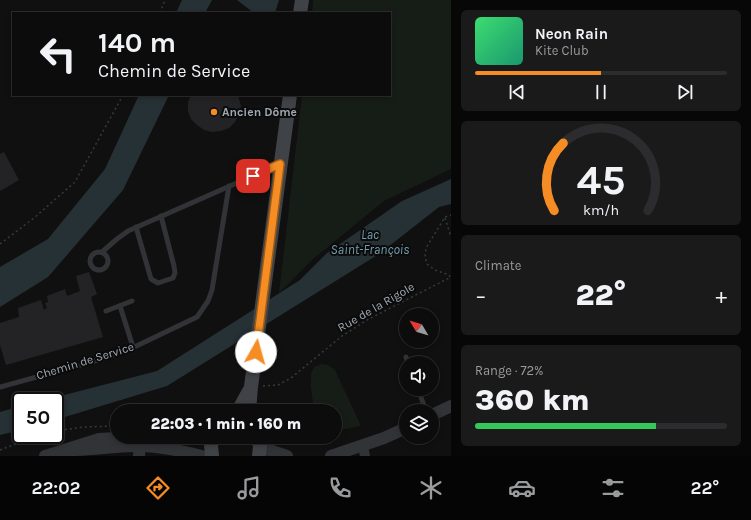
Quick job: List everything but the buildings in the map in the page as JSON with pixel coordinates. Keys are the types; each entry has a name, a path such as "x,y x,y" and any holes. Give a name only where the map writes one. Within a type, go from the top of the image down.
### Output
{"main road":[{"path":"300,12 302,0"},
{"path":"250,404 290,96"},
{"path":"238,404 251,387"},
{"path":"211,444 212,456"},
{"path":"258,456 259,444"}],"street":[{"path":"439,412 451,406"},
{"path":"331,456 364,451 384,438 399,431"},
{"path":"45,456 66,450 91,450 138,444 179,450 202,456"},
{"path":"262,444 266,449 287,456"}],"lane":[{"path":"102,252 116,238 136,227 280,164"},
{"name":"Chemin de Service","path":"0,387 91,362 133,347 186,323 197,316 208,301 212,290 229,186"},
{"path":"136,227 151,279 158,283 173,278 175,273 174,266 161,216"},
{"path":"106,311 132,301"},
{"path":"120,306 133,347"}],"path":[{"path":"160,12 165,0"},
{"path":"0,244 34,218 74,182 122,96"},
{"path":"451,215 445,217 451,237"},
{"name":"Rue de la Rigole","path":"251,387 278,384 291,378 342,336 367,320 451,278 449,275 435,270 427,264 425,256 426,248 445,217"},
{"path":"64,430 84,427 110,426"},
{"path":"0,450 16,444"}],"shaded area":[{"path":"313,0 451,0 451,169 384,201 313,259 279,293 302,96 391,96 391,12 312,12"},
{"path":"321,364 328,365 335,370 361,426 342,430 342,404 313,404 311,374 314,367"}],"water":[{"path":"182,0 212,0 206,12 176,12"},
{"path":"237,0 279,0 275,12 253,12"},
{"path":"139,96 169,96 123,190 48,277 0,307 0,267 48,239 105,169"},
{"name":"Lac Saint-François","path":"451,179 451,204 439,207 379,254 167,386 64,417 64,395 157,371 300,280 327,253 402,201"},
{"path":"12,409 12,432 0,435 0,412"}],"place":[{"name":"Ancien Dôme","path":"214,112"}],"route":[{"path":"253,176 280,164 256,352"}]}
